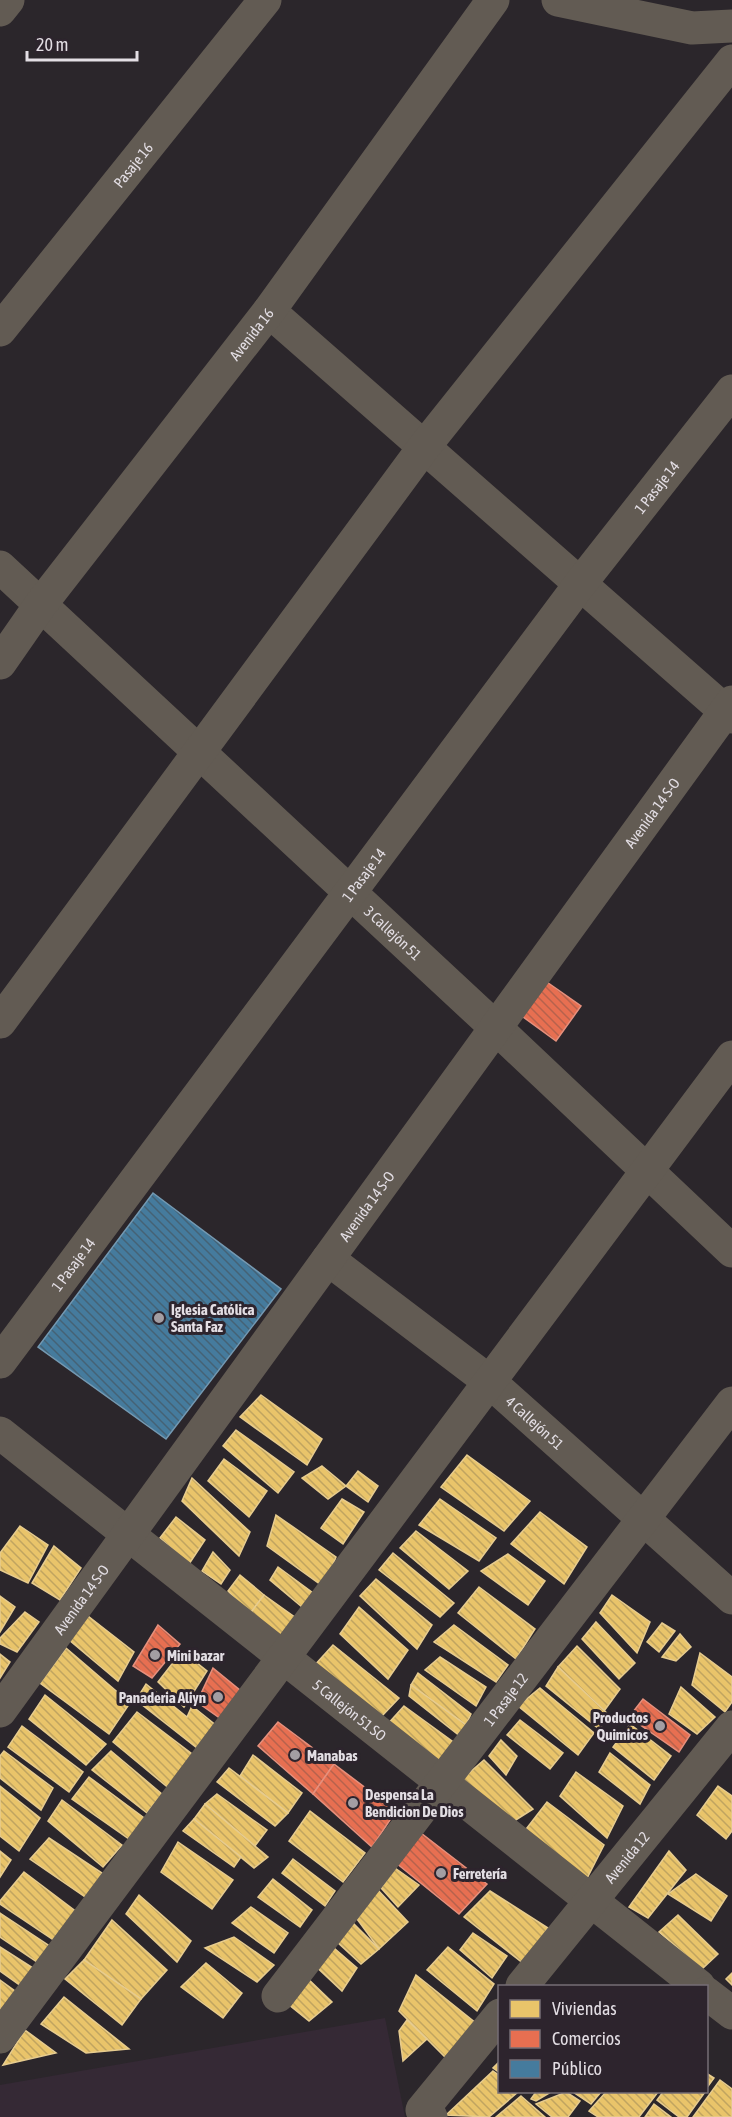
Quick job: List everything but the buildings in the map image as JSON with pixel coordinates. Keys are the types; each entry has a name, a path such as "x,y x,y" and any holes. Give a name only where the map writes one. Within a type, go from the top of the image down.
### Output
{"street":[{"path":"0,10 8,0"},
{"name":"Pasaje 16","path":"0,330 266,0"},
{"name":"Avenida 16","path":"0,663 41,604 269,311 493,0"},
{"path":"558,0 692,28 732,26"},
{"path":"0,1022 424,447 732,61"},
{"path":"269,311 580,584 730,710"},
{"name":"1 Pasaje 14","path":"0,1362 580,584 732,392"},
{"name":"3 Callejón 51","path":"0,567 201,752 732,1251"},
{"name":"Avenida 14 S-O","path":"0,1711 730,710"},
{"path":"0,2037 732,1057"},
{"name":"4 Callejón 51","path":"328,1259 490,1382 732,1598"},
{"name":"1 Pasaje 12","path":"278,1996 732,1403"},
{"name":"5 Callejón 51 SO","path":"0,1433 698,1985"},
{"name":"Avenida 12","path":"523,1985 732,1727"},
{"path":"708,1995 732,2013"},
{"path":"427,2114 498,2018"}],"shaded area":[{"path":"385,2018 405,2117 0,2117 0,2085"}],"place":[{"name":"Iglesia Católica Santa Faz","path":"159,1318"},
{"name":"Mini bazar","path":"155,1655"},
{"name":"Panaderia Aliyn","path":"218,1697"},
{"name":"Productos Quimicos","path":"660,1726"},
{"name":"Manabas","path":"295,1755"},
{"name":"Despensa La Bendicion De Dios","path":"353,1803"},
{"name":"Ferretería","path":"441,1873"}]}
